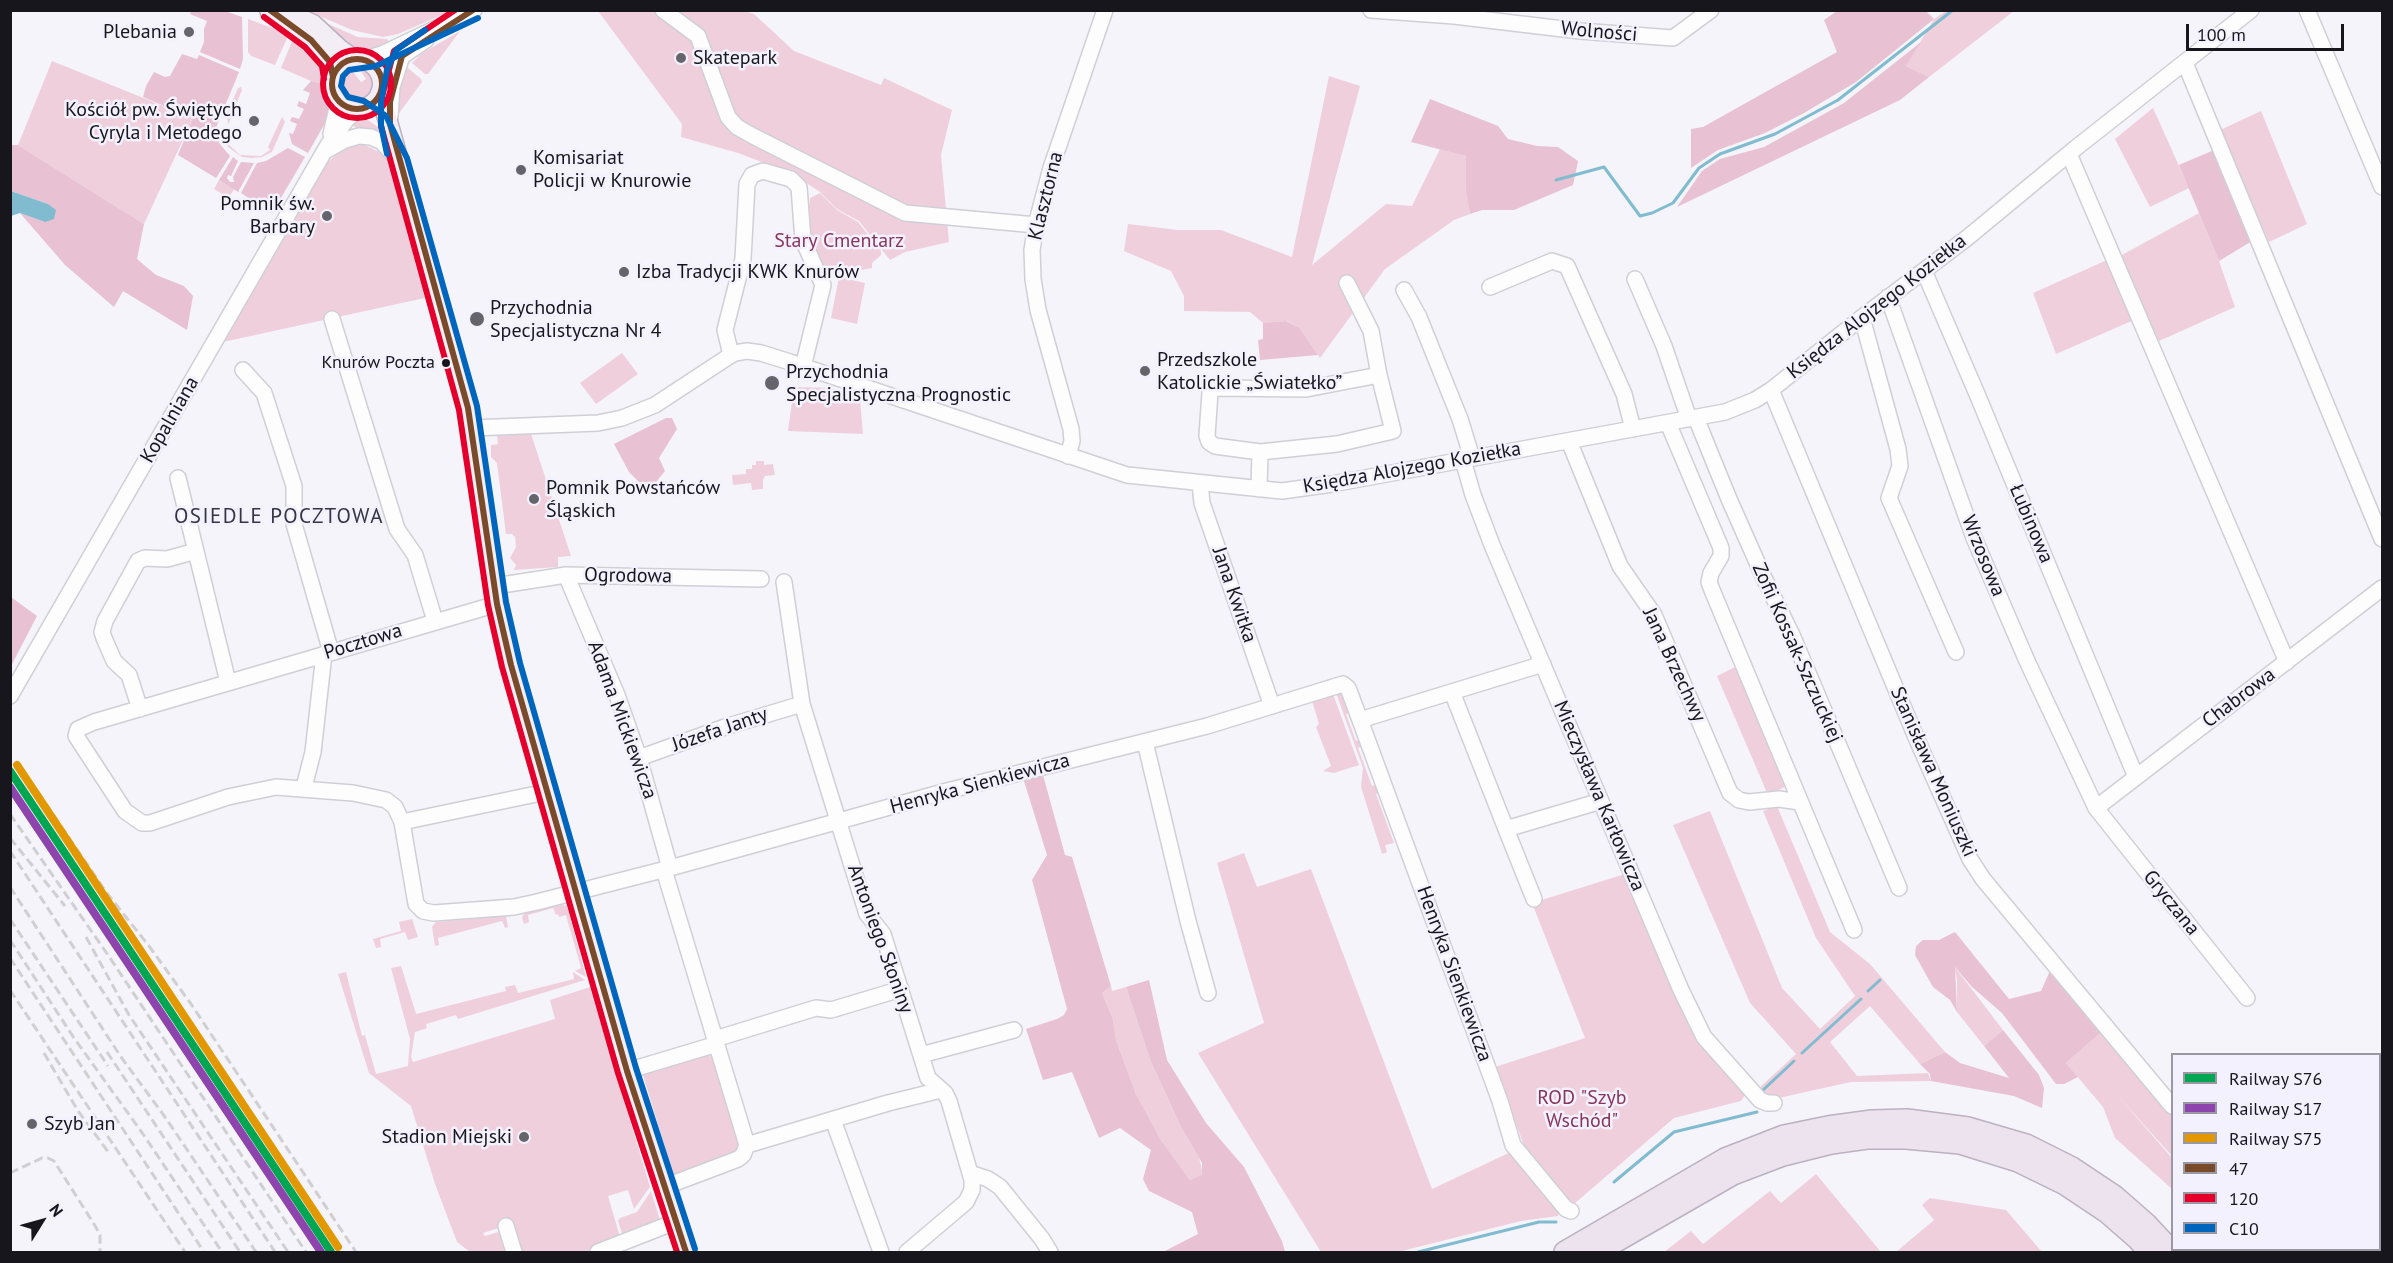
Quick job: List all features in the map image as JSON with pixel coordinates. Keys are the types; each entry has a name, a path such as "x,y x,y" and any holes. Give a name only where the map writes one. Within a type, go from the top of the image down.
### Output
{"highway":[{"path":"1565,1252 1725,1159 1784,1136 1850,1124 1907,1120 1968,1128 2026,1145 2072,1168 2114,1196 2146,1224 2171,1251"},
{"path":"1598,1252 1733,1174 1783,1155 1831,1143 1867,1138 1906,1138 1960,1143 2018,1161 2065,1184 2107,1212 2150,1252"}],"main road":[{"path":"280,11 313,24 341,51 375,67 398,160 472,428 496,595 511,665 627,1071 686,1252"},
{"path":"280,11 311,40 330,62 335,96 345,107 360,109 379,122 398,160"},
{"path":"333,76 342,65 357,60"},
{"path":"360,109 372,104 381,87"}],"street":[{"path":"357,60 373,58 474,10"},
{"path":"663,10 698,36 730,120 753,136 905,213 1036,225"},
{"name":"Klasztorna","path":"1068,456 1072,441 1071,429 1038,310 1033,279 1032,250 1051,168 1105,10"},
{"name":"Wolności","path":"1371,10 1463,14 1580,32 1673,38 1712,10"},
{"name":"Księdza Alojzego Koziełka","path":"472,428 598,423 616,419 655,405 731,355 742,351 760,353 1127,475 1282,491 1332,484 1725,412 1755,400 1771,390 2251,10"},
{"path":"2307,10 2382,186"},
{"path":"381,87 386,71 402,56 456,20"},
{"path":"390,124 390,102 402,56"},
{"path":"2185,63 2382,539"},
{"name":"Kopalniana","path":"326,148 336,114 335,96"},
{"name":"Kopalniana","path":"10,696 326,148 351,115 360,109"},
{"path":"326,148 359,136 371,137 382,142 398,160"},
{"path":"2069,154 2287,662"},
{"path":"731,355 725,330 743,259 747,184 752,175 763,171 791,179 799,187 803,240 823,285 803,367"},
{"path":"1490,287 1552,261 1567,266 1624,394 1633,429"},
{"name":"Łubinowa","path":"1924,271 2136,777"},
{"name":"Zofii Kossak-Szczuckiej","path":"1635,279 1693,418 1792,635 1899,888"},
{"path":"1347,283 1371,331 1393,431 1337,444 1260,452 1215,446 1209,442 1207,436 1212,388 1306,388 1379,375"},
{"name":"Mieczysława Karłowicza","path":"1404,290 1419,317 1448,388 1482,520 1681,990 1704,1037 1760,1100 1774,1103"},
{"name":"Wrzosowa","path":"1888,297 1974,538 2027,661 2096,808"},
{"path":"1860,319 1864,325 1899,449 1900,466 1889,498 1956,652"},
{"path":"332,320 397,529 415,555 435,621"},
{"path":"243,370 266,397 294,486 294,524 328,653 313,747 304,787 353,792 383,799 395,807 402,822 546,792"},
{"name":"Stanisława Moniuszki","path":"1771,390 1918,742 1970,859 1983,879 2171,1105"},
{"path":"1668,423 1721,548 1721,556 1711,573 1709,582 1712,591 1854,930"},
{"name":"Jana Brzechwy","path":"1569,441 1620,566 1654,615 1730,793 1739,800 1749,802 1779,799 1800,802"},
{"path":"1259,489 1260,452"},
{"path":"178,477 228,682"},
{"name":"Jana Kwitka","path":"1200,483 1201,500 1272,706"},
{"path":"140,709 129,675 114,662 104,638 102,632 105,621 138,561 145,558 167,559 196,551"},
{"name":"Ogrodowa","path":"496,595 566,575 761,579"},
{"name":"Adama Mickiewicza","path":"566,575 616,695 639,758 667,869 747,1145"},
{"name":"Antoniego Słoniny","path":"784,582 802,704 867,914 883,934 928,1078 949,1101 970,1173"},
{"name":"Chabrowa","path":"2096,808 2382,588"},
{"name":"Pocztowa","path":"304,787 282,786 254,791 204,804 150,823 142,823 128,815 81,745 76,736 76,730 84,725 435,621 496,595"},
{"path":"1360,720 1543,664"},
{"name":"Henryka Sienkiewicza","path":"402,822 414,896 418,907 426,912 514,907 667,869 946,791 1214,724 1343,684 1348,688 1360,720 1500,1101 1514,1145 1566,1209 1571,1212"},
{"path":"1452,692 1534,899"},
{"name":"Józefa Janty","path":"639,758 725,727 802,704"},
{"path":"1145,742 1188,921 1208,993"},
{"path":"1506,829 1601,801"},
{"name":"Gryczana","path":"2096,808 2247,998"},
{"path":"627,1071 816,1008 831,1010 901,989"},
{"path":"921,1055 1014,1030"},
{"path":"664,1187 738,1159 743,1155 747,1145 941,1090"},
{"path":"833,1120 881,1252"},
{"path":"907,1252 966,1202 972,1190 970,1173 988,1179 1000,1187 1050,1252"},
{"path":"598,1252 675,1222"},
{"path":"506,1226 513,1252"}],"green space":[{"path":"308,11 451,11 398,34 383,37 352,30"},
{"path":"598,11 744,11 754,14 794,51 881,85 884,78 952,110 941,155 949,242 905,252 890,260 859,221 837,209 820,192 793,174 738,153 681,137 682,124"},
{"path":"1946,11 2014,11 1929,77 1906,66 1934,19"},
{"path":"312,17 358,37 387,39 391,45 383,49 358,53"},
{"path":"248,19 286,33 288,36 275,65 251,56 248,52"},
{"path":"460,31 428,74 412,63 421,54"},
{"path":"297,37 324,67 324,84 281,68 293,39"},
{"path":"52,61 193,118 144,224 18,145"},
{"path":"358,67 367,70 374,82 370,96 359,102 346,98 339,86 340,79 347,70 352,71 361,82 366,79"},
{"path":"408,68 422,82 397,116 396,101 403,75"},
{"path":"1329,76 1360,86 1312,265 1386,204 1412,206 1440,149 1466,156 1470,214 1454,220 1385,269 1320,358 1300,328 1287,321 1263,323 1250,312 1184,311 1184,296 1171,271 1124,251 1128,224 1178,230 1221,230 1292,257"},
{"path":"241,87 242,90 228,125 227,115 238,88"},
{"path":"2153,108 2189,188 2150,207 2115,139"},
{"path":"2261,111 2307,224 2269,242 2220,130"},
{"path":"362,116 378,127 383,137 348,123"},
{"path":"282,117 285,122 272,152 262,157 242,157 228,147 221,136 226,135 227,143 240,155 261,156 270,150 268,147"},
{"path":"361,143 377,151 380,150 388,161 425,298 223,342 327,163 340,151"},
{"path":"219,180 234,189 229,198 214,189"},
{"name":"Stary Cmentarz","path":"820,193 837,210 858,222 881,251 881,255 872,263 872,268 846,273 833,272 832,268 820,265 808,240 807,228 810,198"},
{"path":"2199,213 2235,307 2159,341 2120,256"},
{"path":"2107,260 2134,320 2056,354 2033,293"},
{"path":"839,277 865,283 857,324 831,318"},
{"path":"622,353 638,374 596,404 580,383"},
{"path":"794,387 832,388 839,391 838,396 852,395 860,398 863,434 788,431"},
{"path":"531,434 571,556 558,557 558,567 514,570 516,565 510,558 516,547 515,537 512,534 506,534 497,463 491,457 491,445 498,444 497,436"},
{"path":"756,461 764,461 764,465 773,464 775,475 765,476 763,489 752,490 751,483 733,485 732,475 746,474 746,469 752,469"},
{"path":"1739,665 1791,784 1768,795 1717,676"},
{"path":"1343,691 1353,712 1346,714 1356,741 1363,739 1365,745 1358,748 1372,786 1379,784 1382,791 1376,794 1394,843 1385,845 1387,852 1382,854 1361,787 1363,768 1336,693"},
{"path":"1333,694 1359,765 1334,773 1323,771 1331,766 1316,727 1319,724 1312,701"},
{"path":"1777,806 1830,932 1870,964 1945,1052 1920,1064 1870,1006 1830,1042 1857,1076 1928,1073 1931,1081 1851,1082 1774,1099 1757,1090 1796,1054 1750,1003 1673,825 1710,811 1782,988 1820,1029 1855,996 1816,938 1763,811"},
{"path":"1244,853 1257,887 1311,869 1432,1189 1513,1151 1559,1208 1558,1216 1521,1221 1398,1252 1321,1252 1198,1053 1264,1023 1217,863"},
{"name":"ROD \"Szyb Wschód\"","path":"1625,874 1703,1044 1745,1095 1741,1101 1674,1118 1574,1204 1528,1156 1495,1067 1585,1038 1532,903"},
{"path":"560,904 567,906 586,977 575,971 581,968 566,915 559,917 553,908 528,915 529,922 524,924 522,917 525,913"},
{"path":"506,916 508,927 505,928 502,921 438,938 439,945 435,946 432,927 436,922"},
{"path":"412,919 418,937 408,940 405,932 380,939 381,947 376,948 373,939 401,931 399,922"},
{"name":"Stadion Miejski","path":"401,966 416,1014 506,991 505,987 515,985 518,993 574,979 573,972 585,980 458,1019 456,1015 426,1024 427,1028 415,1032 411,1057 413,1062 555,1019 550,1000 590,987 650,1187 634,1209 628,1190 608,1196 620,1237 585,1252 517,1252 508,1225 483,1233 485,1236 502,1231 508,1252 470,1252 457,1242 435,1184 411,1106 369,1073 338,974 346,972 362,1036 365,1035 376,1074 408,1066 410,1039 391,968"},
{"path":"1954,966 2003,1030 1984,1046 1957,1012 1957,979"},
{"path":"1111,986 1112,991 1126,987 1151,1062 1181,1127 1199,1158 1203,1174 1198,1178 1190,1180 1161,1140 1136,1094 1116,1040 1113,1019 1102,993"},
{"path":"2105,1029 2171,1109 2171,1155 2118,1096 2171,1157 2171,1188 2115,1138 2103,1107 2066,1063"},
{"path":"709,1052 711,1058 715,1057 741,1143 734,1156 674,1177 642,1072"},
{"path":"1816,1174 1881,1252 1664,1252 1691,1231 1703,1244 1770,1191 1781,1203"},
{"path":"651,1191 660,1220 623,1236 618,1221 620,1218 637,1212"},
{"path":"1930,1198 2006,1210 2042,1252 1896,1252 1934,1220 1922,1205"}],"shaded area":[{"path":"191,11 225,11 242,17 243,59 240,69 200,52 207,21 190,14"},
{"path":"1837,11 1926,11 1934,19 1856,82 1765,133 1718,150 1691,168 1691,129 1703,127 1837,52 1824,20"},
{"path":"1921,42 1906,66 1929,77 1900,100 1677,207 1702,171 1720,159 1764,147 1844,103"},
{"path":"182,54 197,59 199,55 239,72 215,130 219,143 230,156 216,178 178,155 193,118 143,97 154,72 165,77 170,76"},
{"path":"311,81 324,84 329,107 325,123 308,153 292,144 289,133 293,134 297,124 290,121 292,117 299,119 304,109 297,106 299,101 306,104 310,93 303,90"},
{"path":"1430,99 1498,126 1508,139 1537,146 1558,147 1578,161 1573,185 1514,210 1482,210 1470,214 1466,190 1466,156 1411,142"},
{"path":"11,145 18,145 144,224 137,259 156,275 184,286 193,296 187,330 123,291 114,307 65,265 20,213 45,222 48,204 11,191"},
{"path":"288,148 305,157 272,213 241,193 257,163 266,161"},
{"path":"2214,150 2252,241 2219,261 2179,165"},
{"path":"233,157 238,161 231,176 228,175 230,182 234,182 233,177 241,162 254,163 238,192 219,180"},
{"path":"1286,321 1300,328 1318,355 1260,360 1258,340 1263,339 1263,323"},
{"path":"666,418 672,418 677,429 659,458 665,471 656,482 639,482 629,472 614,444"},
{"path":"11,597 37,616 11,666"},
{"path":"1043,775 1065,855 1072,857 1111,986 1102,993 1113,1019 1116,1040 1136,1094 1161,1140 1190,1180 1202,1175 1202,1163 1181,1127 1151,1062 1126,987 1149,980 1167,1060 1206,1123 1244,1167 1282,1241 1285,1252 1163,1252 1198,1234 1192,1212 1149,1191 1143,1179 1151,1150 1120,1128 1099,1138 1072,1072 1043,1080 1026,1029 1057,1019 1064,1015 1067,1009 1032,880 1047,855 1024,781"},
{"path":"1955,932 2009,999 2041,991 2050,971 2105,1029 2066,1063 2078,1077 2064,1084 2056,1084 2002,1013 1972,987 1955,967 1957,1012 1950,1000 1933,987 1915,955 1916,946 1923,940 1939,940"},
{"path":"2003,1030 2039,1075 2044,1088 2042,1108 2014,1096 1931,1081 1930,1074 1920,1064 1945,1052 1960,1063 2009,1078 1984,1046"}],"water":[{"path":"11,191 48,204 56,210 54,219 45,222 20,213 11,216"}],"waterway":[{"path":"1556,180 1604,167 1640,216 1652,213 1673,203 1699,168 1720,154 1775,134 1838,100 1953,10"},
{"path":"1868,991 1880,980"},
{"path":"1802,1053 1861,999"},
{"path":"1762,1091 1794,1061"},
{"path":"1614,1182 1674,1132 1757,1112"},
{"path":"1418,1252 1539,1222 1556,1222"}],"railway":[{"path":"38,792 106,892 191,1004 356,1252"},
{"path":"10,814 108,955 306,1252"},
{"path":"10,838 65,906"},
{"path":"10,851 275,1252"},
{"path":"10,887 121,1057 165,1117 256,1252"},
{"path":"10,919 108,1066"},
{"path":"86,937 129,1015 288,1252"},
{"path":"10,940 74,1038 143,1134 222,1252"},
{"path":"10,958 204,1252"},
{"path":"10,990 185,1252"},
{"path":"107,1052 240,1252"},
{"path":"44,1053 78,1111 109,1153"},
{"path":"10,1173 42,1158 54,1161 100,1235 100,1252"}],"rail line":[{"name":"S75","path":"17,765 338,1247"},
{"name":"S76","path":"10,771 331,1252"},
{"name":"S17","path":"10,787 321,1252"}],"transit line":[{"name":"47","path":"270,10 311,40 330,62 333,77"},
{"name":"120","path":"455,10 394,51 381,100 381,126 459,410 488,605 502,667 618,1073 677,1252"},
{"name":"47","path":"473,10 402,56 390,102 390,124 468,408 497,604 511,665 627,1071 686,1252"},
{"name":"120","path":"264,17 305,47 322,66 324,79"},
{"name":"C10","path":"478,18 376,66 349,70 343,76 341,86 348,97 364,101 386,116 407,158 477,406 506,602 520,663 636,1068 695,1249"},
{"name":"C10","path":"387,154 381,125 381,102 387,70 396,50 425,30"},
{"name":"120","path":"357,50 370,53 381,60 388,71 391,84 388,97 381,108 370,115 357,118 344,115 333,108 326,97 323,84 326,71 333,60 344,53 357,50"},
{"name":"47","path":"357,59 371,63 378,70 382,84 378,98 371,105 357,109 343,105 336,98 332,84 336,70 343,63 357,59"}],"place":[{"name":"Plebania","path":"189,32"},
{"name":"Skatepark","path":"681,58"},
{"name":"Kościół pw. Świętych Cyryla i Metodego","path":"254,121"},
{"name":"Komisariat Policji w Knurowie","path":"521,170"},
{"name":"Pomnik św. Barbary","path":"327,216"},
{"name":"Izba Tradycji KWK Knurów","path":"624,272"},
{"name":"Przychodnia Specjalistyczna Nr 4","path":"477,319"},
{"name":"Knurów Poczta","path":"446,363"},
{"name":"Przedszkole Katolickie „Światełko”","path":"1145,371"},
{"name":"Przychodnia Specjalistyczna Prognostic","path":"772,383"},
{"name":"Pomnik Powstańców Śląskich","path":"534,499"},
{"name":"Szyb Jan","path":"32,1124"},
{"name":"Stadion Miejski","path":"524,1137"}],"district":[{"name":"OSIEDLE POCZTOWA","path":"279,517"}]}
